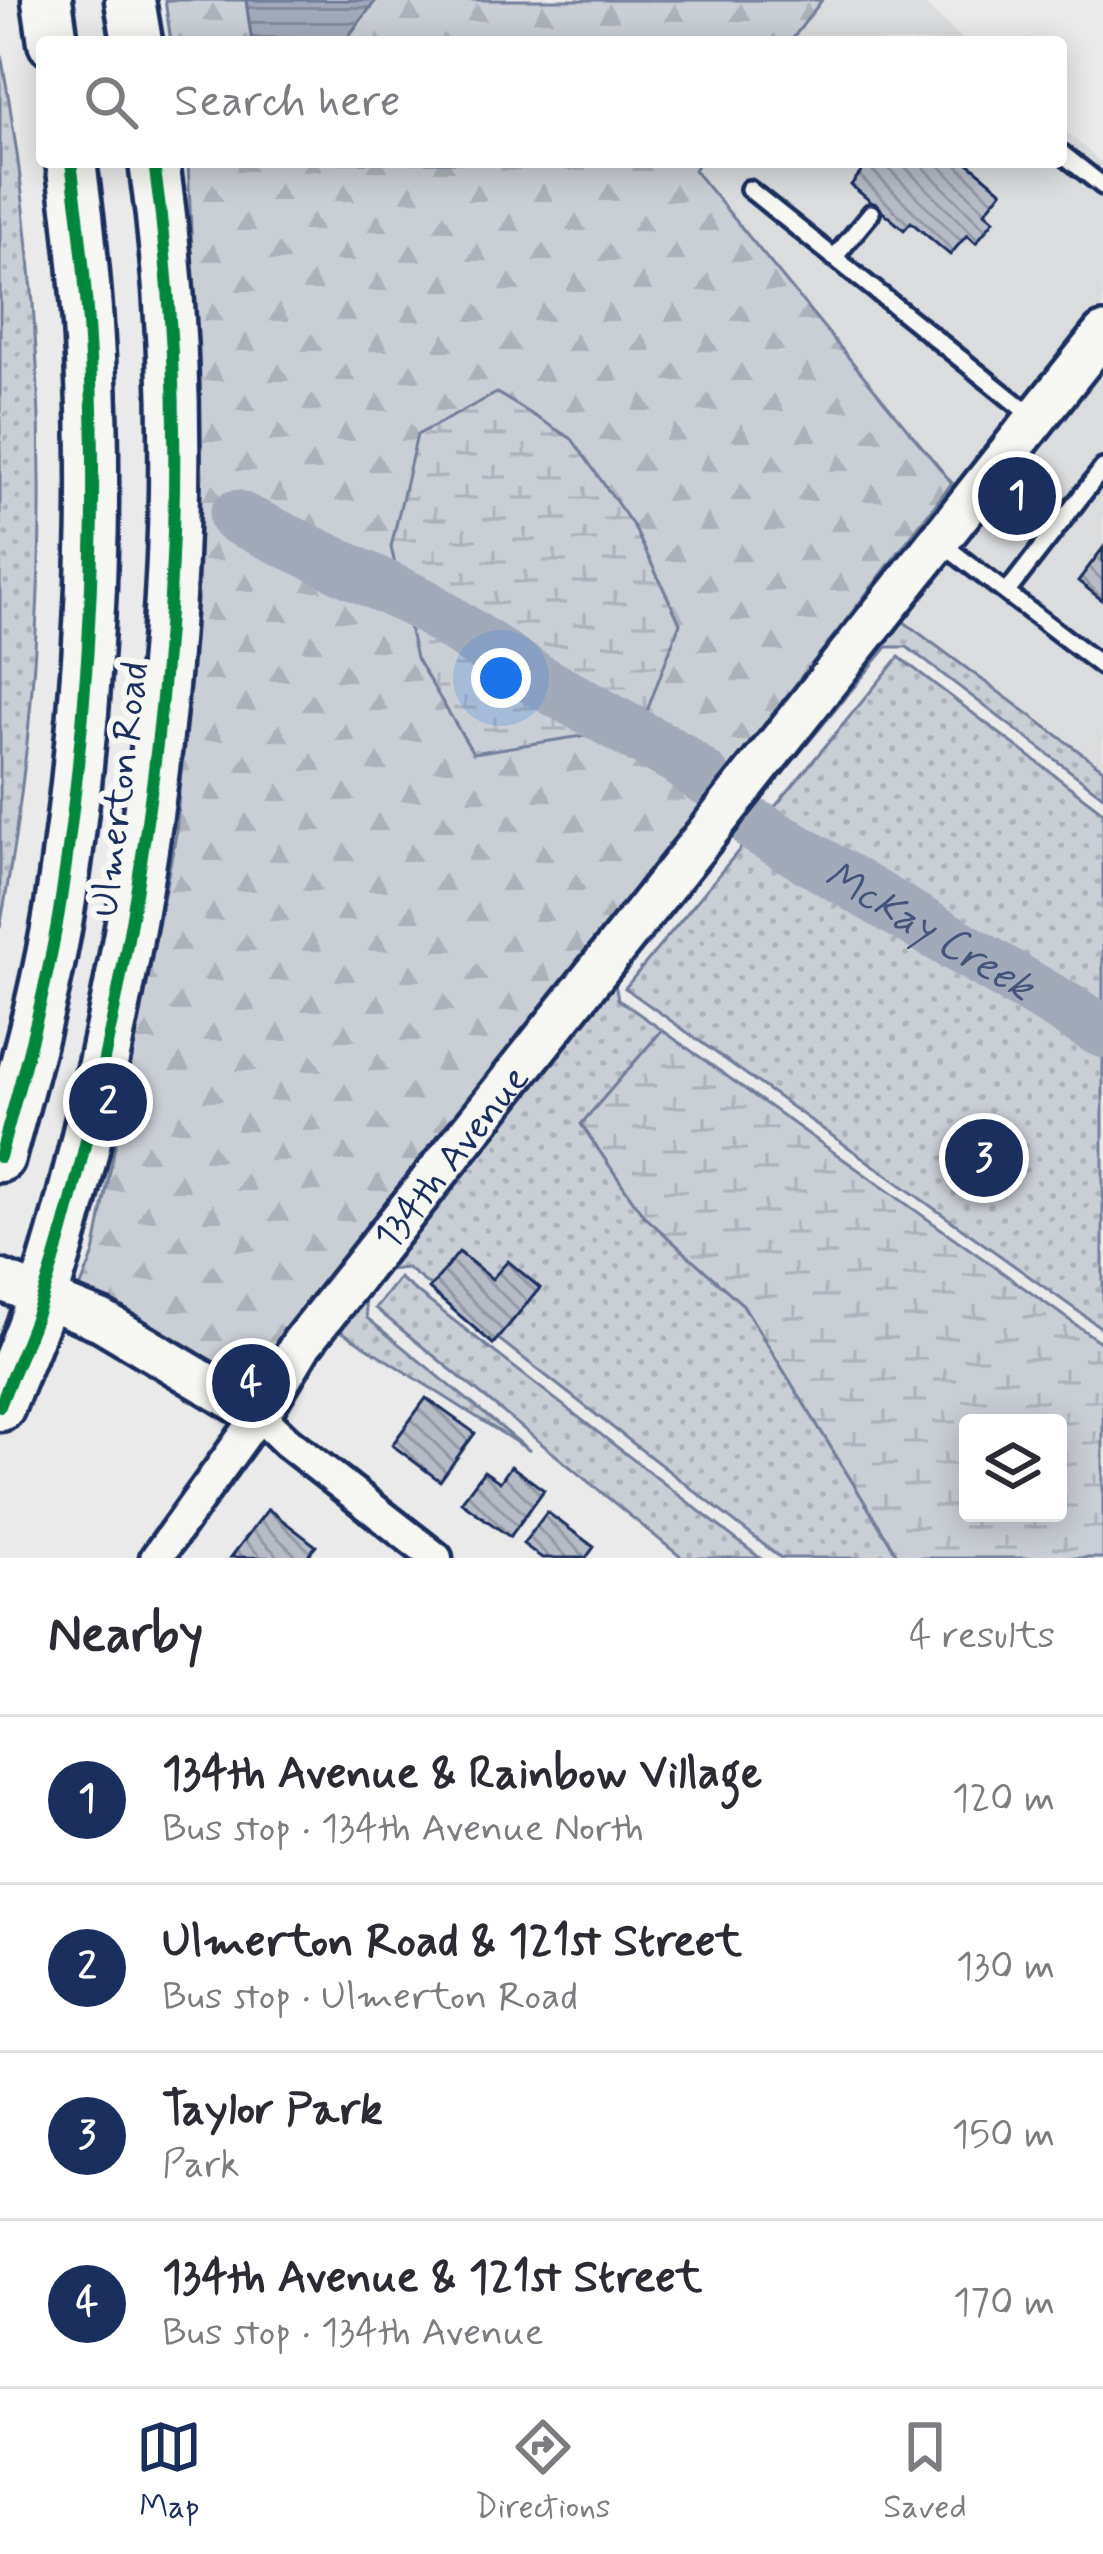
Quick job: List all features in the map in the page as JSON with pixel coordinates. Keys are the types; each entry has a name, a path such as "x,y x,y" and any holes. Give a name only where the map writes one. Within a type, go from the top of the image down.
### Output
{"main road":[{"path":"47,0 52,36"},
{"path":"130,0 136,36"},
{"name":"Ulmerton Road","path":"0,1157 61,902 82,720 94,446 89,335 72,168"},
{"name":"Ulmerton Road","path":"0,1406 21,1288 87,1141 151,815 167,636 173,484 169,337 155,168"}],"street":[{"name":"134th Avenue","path":"156,1558 259,1415 302,1343 1036,419 1092,355"},
{"path":"21,1288 102,1322 259,1415 436,1558"}],"lane":[{"path":"1067,158 1103,186"},
{"path":"749,189 1036,419"},
{"path":"834,258 871,213"},
{"path":"1007,592 1103,468"},
{"path":"939,541 1103,667"}],"shaded area":[{"path":"822,0 919,0 959,36 795,36"},
{"path":"1067,132 1103,164 1103,306 872,598 866,594 952,483 693,170 1067,168"},
{"path":"1103,365 1103,769 900,619"}],"green space":[{"path":"165,0 246,0 251,36 170,36"},
{"path":"376,0 822,0 795,36 349,36"},
{"path":"0,48 30,267 40,488 30,709 0,928"},
{"path":"188,168 695,168 952,483 249,1391 78,1294 94,1253 176,834 202,476"},
{"path":"497,393 572,439 634,527 680,623 641,727 473,753 416,658 391,547 417,435"},
{"path":"900,619 1103,769 1103,796 907,647 887,647 626,964"},
{"path":"899,657 1103,812 1103,1329 625,988"},
{"path":"614,978 618,999 662,1030 581,1124 643,1215 743,1305 899,1558 781,1558 407,1268 387,1270 364,1299 367,1318 530,1451 336,1328"},
{"path":"662,1030 1103,1344 1103,1558 899,1558 743,1305 643,1215 581,1124"},
{"path":"399,1278 760,1558 682,1558 375,1308"}],"water":[{"path":"246,0 376,0 349,36 251,36"}],"building":[{"path":"864,168 974,168 1002,191 985,212 994,220 976,243 967,235 950,255 911,222 904,230 851,185"},
{"path":"1103,548 1103,601 1078,581"},
{"path":"459,1252 492,1279 508,1261 540,1288 493,1344 429,1289"},
{"path":"426,1398 475,1433 440,1481 392,1445"},
{"path":"511,1466 544,1490 510,1537 461,1502 484,1471 500,1482"},
{"path":"268,1509 316,1546 306,1558 231,1557"},
{"path":"547,1512 594,1547 586,1558 542,1558 523,1544"}],"waterway":[{"name":"McKay Creek","path":"236,517 423,605 534,678 678,758 705,779"},
{"name":"McKay Creek","path":"757,827 1103,1031"}],"cycle path":[{"path":"0,1157 56,932 83,716 93,438 72,168"},
{"path":"0,1406 43,1296 87,1137 147,823 170,603 174,492 167,272 155,168"}],"place":[{"name":"134th Avenue & Rainbow Village","path":"1017,496"},
{"name":"Ulmerton Road & 121st Street","path":"108,1102"},
{"name":"Taylor Park","path":"984,1158"},
{"name":"134th Avenue & 121st Street","path":"251,1383"}]}
